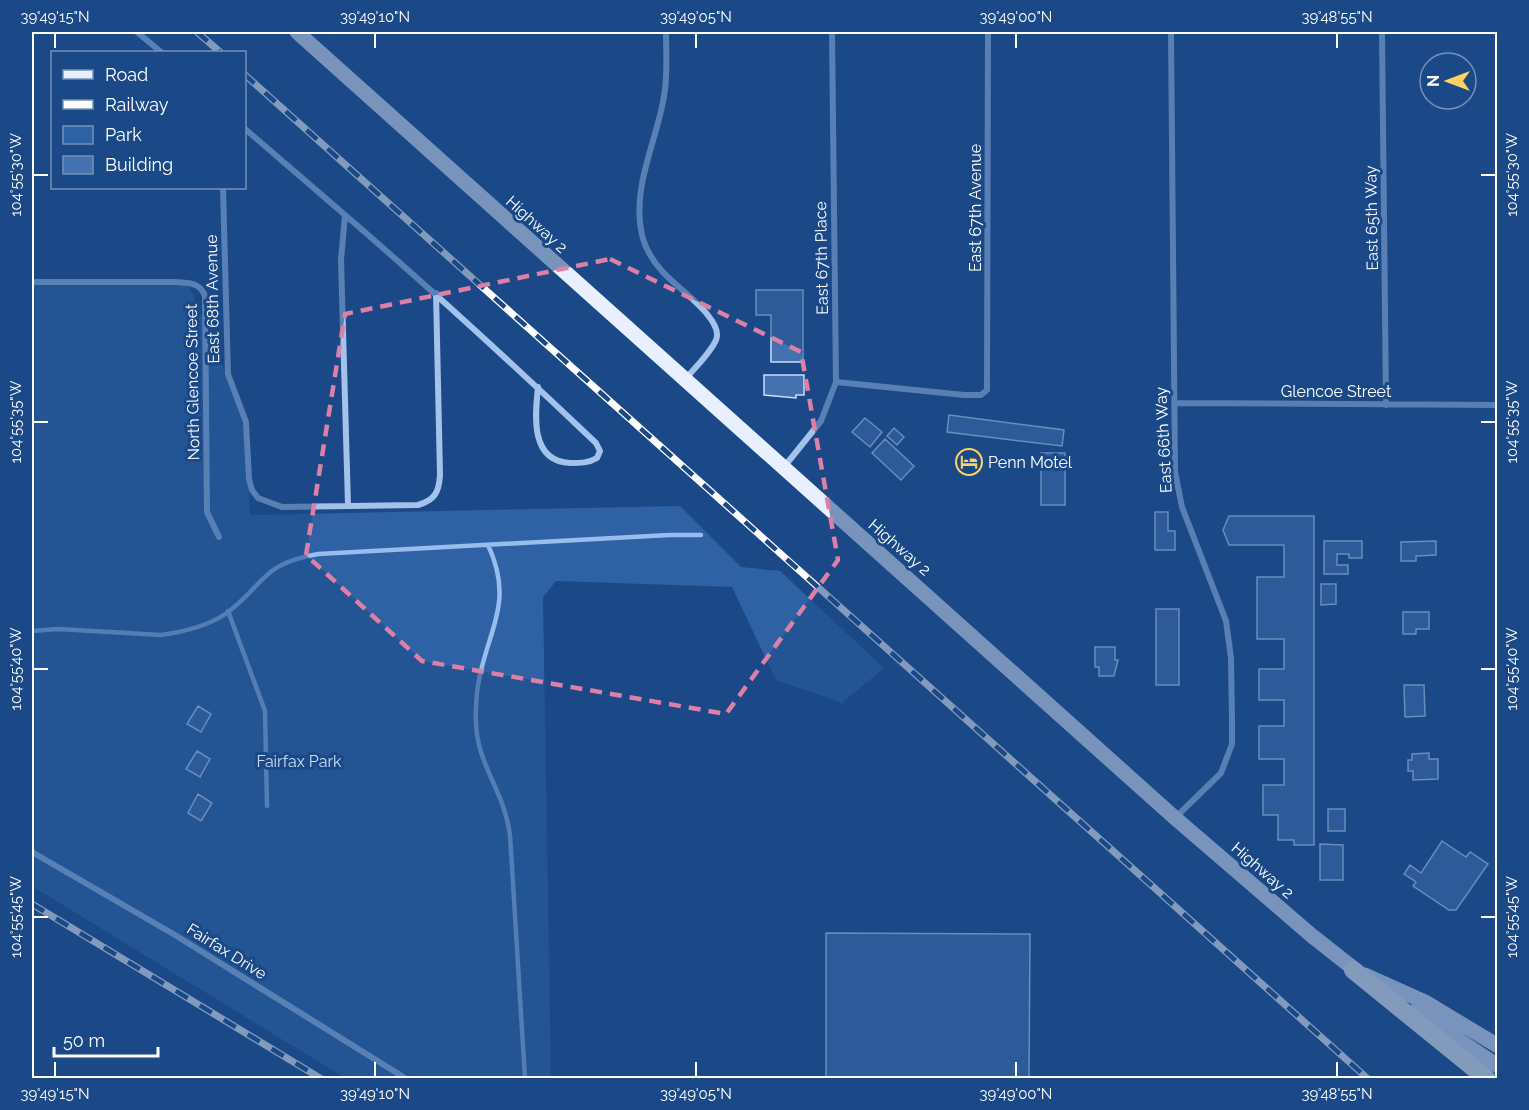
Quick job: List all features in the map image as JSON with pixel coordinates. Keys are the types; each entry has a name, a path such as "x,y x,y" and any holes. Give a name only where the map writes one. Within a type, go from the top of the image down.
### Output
{"highway":[{"path":"1353,970 1486,1078"}],"main road":[{"name":"Highway 2","path":"297,32 1175,818 1353,970 1497,1066"},
{"path":"1353,970 1425,1002 1497,1046"}],"street":[{"path":"137,32 160,51"},
{"path":"666,32 665,94 658,126 648,150 640,224 649,254 662,272 709,315 718,331 716,340 684,380"},
{"name":"East 67th Place","path":"783,467 821,421 836,382 832,32"},
{"name":"East 67th Avenue","path":"836,382 964,395 985,394 989,385 988,32"},
{"name":"East 66th Way","path":"1171,32 1174,403 1178,496 1226,621 1231,658 1232,711 1232,744 1228,760 1221,773 1175,818"},
{"name":"East 65th Way","path":"1382,32 1386,405"},
{"path":"246,130 436,293 538,387 596,443 600,451 597,458 590,462 562,462 544,450 536,429 538,387"},
{"name":"East 68th Avenue","path":"223,189 228,374 246,422 249,479 258,498 282,507 348,505"},
{"path":"345,214 341,260 348,505 418,505 433,499 438,492 440,475 436,293"},
{"name":"North Glencoe Street","path":"32,282 175,282 197,284 203,289 205,296 207,512 219,537"},
{"name":"Glencoe Street","path":"1174,403 1497,405"},
{"name":"Fairfax Drive","path":"32,852 175,935 405,1078"}],"highlighted area":[{"path":"610,259 801,352 838,560 726,714 422,661 306,555 345,314"}],"green space":[{"name":"Fairfax Park","path":"32,282 188,283 246,422 250,515 680,506 741,567 780,571 884,668 842,703 776,680 732,587 556,581 543,597 551,1078 345,1078 32,886"}],"building":[{"path":"756,290 803,290 803,362 771,362 771,315 756,315"},
{"path":"764,375 804,375 804,395 796,395 796,398 764,395"},
{"path":"949,415 1064,430 1062,446 947,432"},
{"path":"865,418 882,432 870,447 852,432"},
{"path":"894,428 904,437 897,445 887,436"},
{"path":"885,439 914,466 901,480 872,453"},
{"path":"1041,453 1065,453 1065,505 1041,505"},
{"path":"1155,512 1168,512 1168,531 1175,531 1175,550 1155,550"},
{"path":"1229,516 1314,516 1314,845 1294,845 1294,840 1278,840 1278,815 1263,815 1263,785 1284,785 1284,759 1259,759 1259,726 1284,726 1284,700 1259,700 1259,669 1284,669 1284,639 1257,639 1257,577 1284,577 1284,545 1229,545 1223,530"},
{"path":"1324,541 1362,541 1362,558 1349,558 1349,554 1337,554 1337,565 1348,565 1348,574 1324,574"},
{"path":"1436,541 1436,555 1416,556 1416,561 1401,561 1401,542"},
{"path":"1321,584 1336,584 1336,604 1321,605"},
{"path":"1156,609 1179,609 1179,685 1156,685"},
{"path":"1403,612 1429,612 1429,629 1416,629 1416,634 1403,634"},
{"path":"1095,647 1115,647 1115,660 1118,660 1114,676 1099,676 1099,667 1095,667"},
{"path":"1404,685 1424,685 1425,716 1405,717"},
{"path":"198,706 211,714 201,732 187,724"},
{"path":"197,751 210,759 200,777 186,769"},
{"path":"1429,753 1429,759 1438,759 1438,779 1413,780 1413,771 1408,771 1408,760 1412,760 1412,754"},
{"path":"198,794 212,803 201,821 188,813"},
{"path":"1328,809 1345,809 1345,831 1328,831"},
{"path":"1442,841 1466,857 1470,852 1488,864 1456,910 1449,910 1413,886 1416,882 1404,874 1410,865 1421,873"},
{"path":"1320,844 1343,845 1343,880 1320,880"},
{"path":"826,933 1030,934 1029,1078 826,1078"}],"waterway":[{"path":"32,631 58,629 161,635 187,630 212,622 227,613 266,576 285,563 318,554 701,535"},
{"path":"488,545 496,567 499,604 480,673 476,700 476,723 481,752 501,802 510,835 525,1078"},
{"path":"228,611 265,711 267,806"}],"railway":[{"path":"197,32 219,51"},
{"path":"246,76 1367,1078"},
{"path":"32,904 320,1078"}],"place":[{"name":"Penn Motel","path":"969,462"}]}
